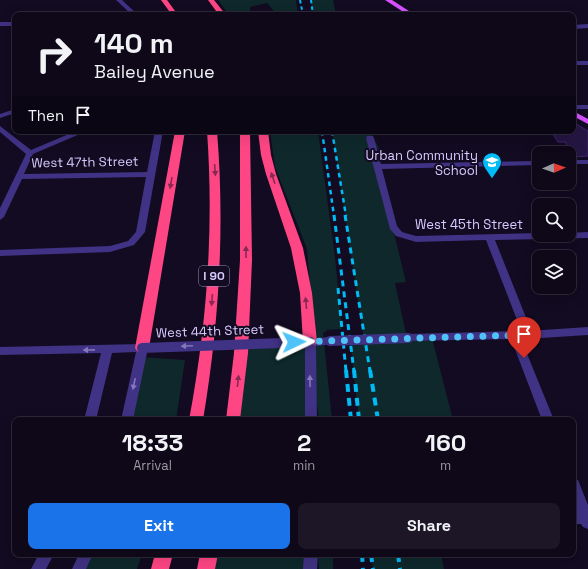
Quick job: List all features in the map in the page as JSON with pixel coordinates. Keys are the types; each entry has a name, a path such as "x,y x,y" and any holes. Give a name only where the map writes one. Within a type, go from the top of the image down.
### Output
{"highway":[{"path":"164,0 173,12"},
{"path":"204,0 212,12"},
{"path":"211,0 220,12"},
{"path":"142,348 179,134"},
{"name":"I 90","path":"196,417 212,309 216,239 217,203 212,134"},
{"name":"I 90","path":"233,417 241,353 246,260 245,134"},
{"path":"263,134 266,155 271,174 292,229 299,255 306,293 310,342"},
{"path":"160,569 163,557"},
{"path":"206,569 208,557"}],"main road":[{"path":"388,0 407,12"},
{"path":"576,115 588,122"}],"street":[{"path":"119,0 132,12"},
{"path":"0,24 12,24"},
{"path":"576,27 588,26"},
{"path":"576,63 588,63"},
{"path":"576,107 588,107"},
{"path":"0,116 12,112"},
{"path":"0,128 30,152"},
{"path":"0,217 30,152 75,134"},
{"path":"0,253 110,249 126,246 140,232 158,134"},
{"path":"370,138 378,168 532,163"},
{"path":"576,162 588,162"},
{"name":"West 45th Street","path":"378,168 393,227 399,234 416,239 490,239 588,235"},
{"name":"West 47th Street","path":"19,177 151,174"},
{"path":"490,239 524,325 518,344 547,417"},
{"name":"West 44th Street","path":"0,351 142,348 521,335 588,331"},
{"path":"310,342 311,417"},
{"path":"128,417 142,348"},
{"path":"91,417 107,349"},
{"path":"576,496 582,519"},
{"path":"38,569 45,557"},
{"path":"79,569 85,557"},
{"path":"310,569 311,557"}],"green space":[{"path":"218,0 296,0 298,12 274,12 267,3 250,7 250,11 252,12 227,12"},
{"path":"311,0 333,0 335,12 313,12"},
{"path":"270,134 318,134 335,257 342,329 326,330 326,332 323,332 332,417 319,417 315,390 307,249 275,167"},
{"path":"332,134 372,134 387,163 371,139 406,282 395,283 407,338 432,338 452,417 359,417 350,340 364,340"},
{"path":"310,342 311,417 233,417 241,344"},
{"path":"140,357 185,360 176,417 128,417"},
{"path":"85,557 141,557 137,569 79,569"},
{"path":"208,557 311,557 310,569 206,569"},
{"path":"318,557 333,557 333,569 319,569"},
{"path":"371,557 442,557 444,569 373,569"}],"building":[{"path":"576,124 588,131 588,156 576,157 576,146 568,146 565,142 558,142 553,134 576,134"}],"railway":[{"path":"300,0 302,12"},
{"path":"311,0 313,12"},
{"path":"322,134 334,216"},
{"path":"332,134 346,216"},
{"path":"334,215 354,371"},
{"path":"345,215 370,371"},
{"path":"338,288 346,371"},
{"path":"346,370 351,417"},
{"path":"354,370 359,417"},
{"path":"370,370 378,417"},
{"path":"362,557 363,569"},
{"path":"371,557 373,569"},
{"path":"398,557 400,569"}],"place":[{"name":"Urban Community School","path":"492,179"}],"route":[{"path":"294,342 521,335 518,344 524,358"}]}
